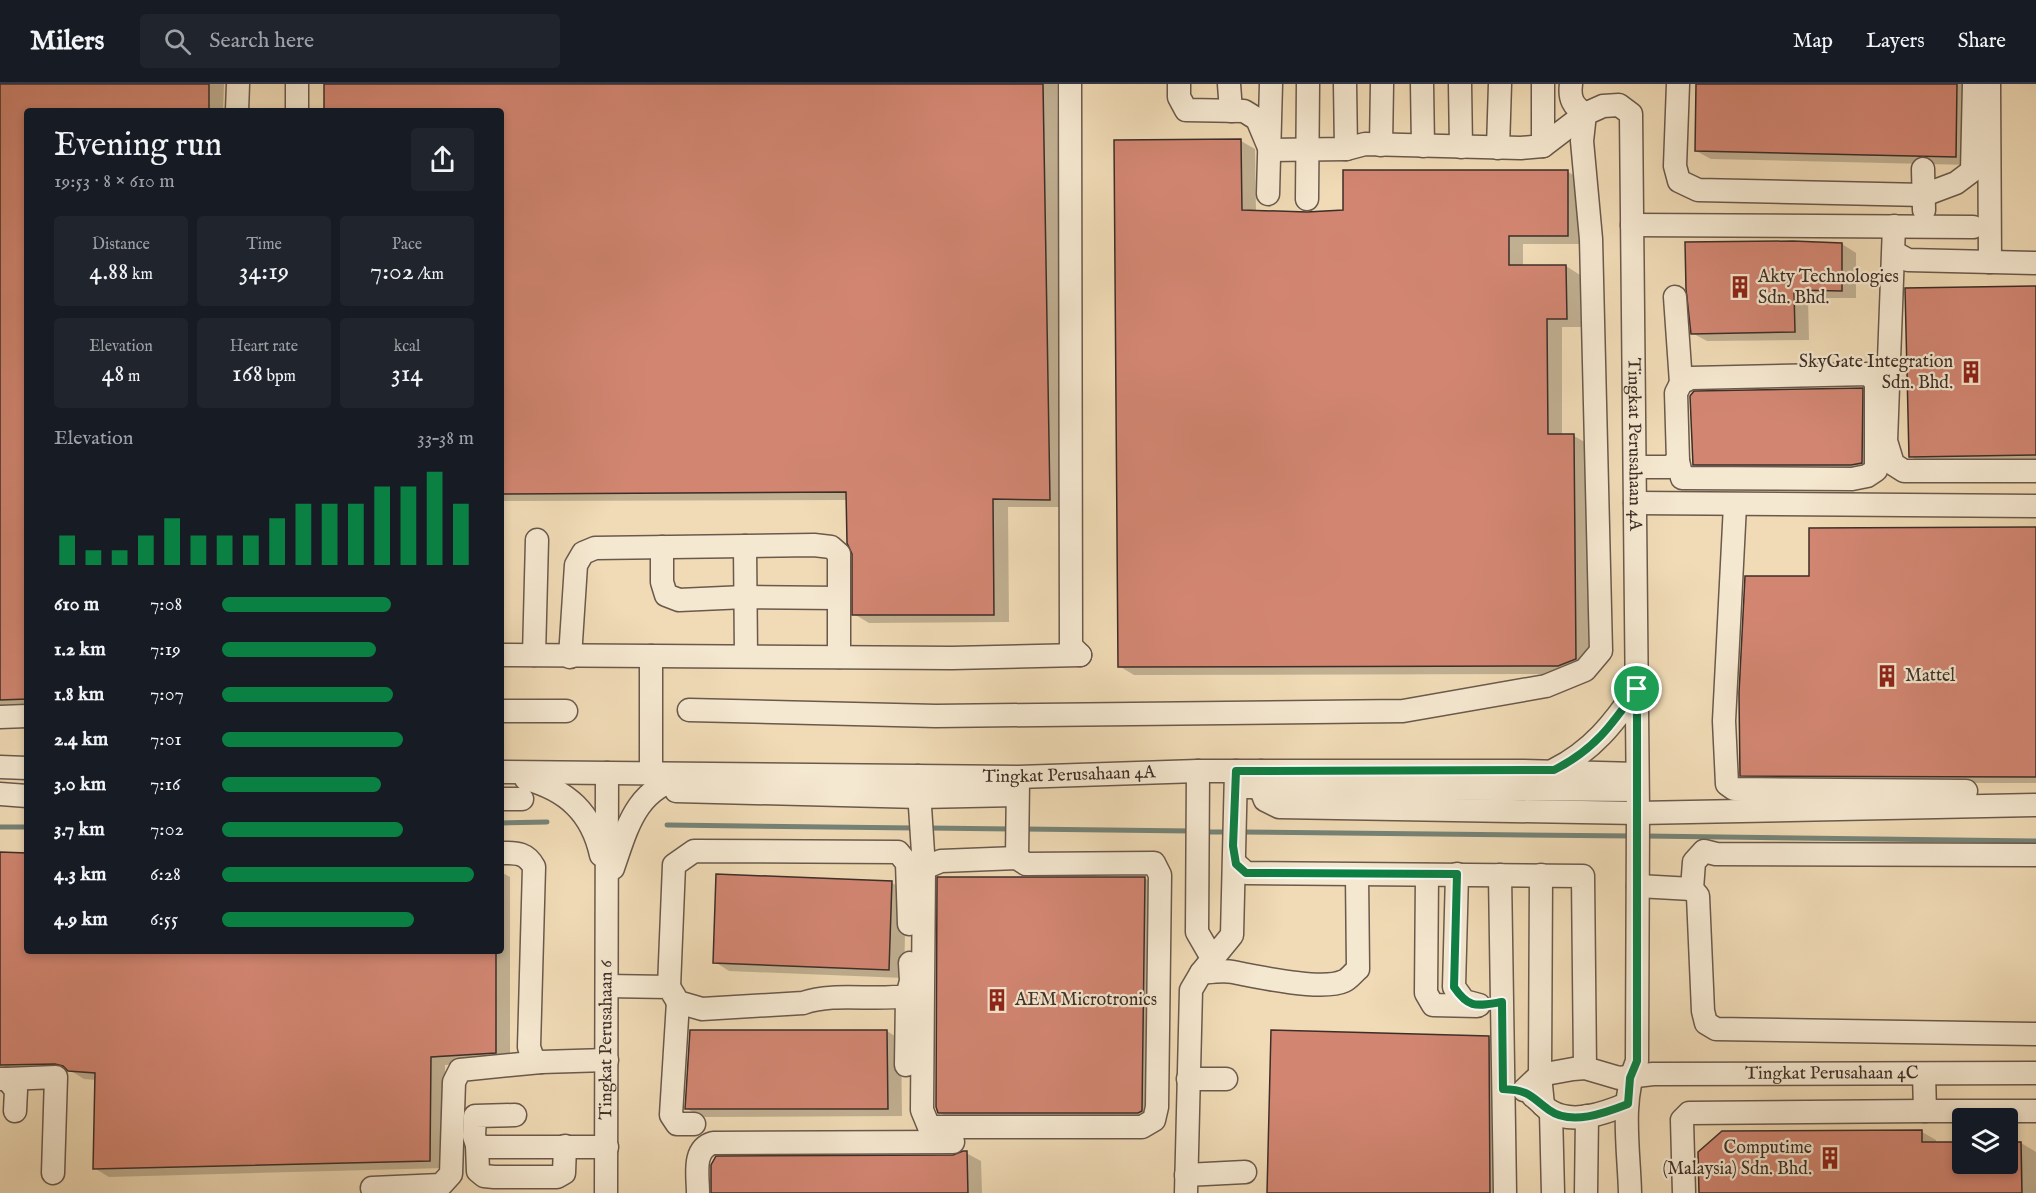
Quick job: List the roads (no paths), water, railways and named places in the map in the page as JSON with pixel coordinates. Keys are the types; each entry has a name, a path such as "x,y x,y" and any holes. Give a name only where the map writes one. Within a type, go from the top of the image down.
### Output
{"street":[{"path":"237,108 238,84"},
{"path":"297,84 297,108"},
{"path":"504,655 839,657 1080,655 1071,646 1070,84"},
{"path":"1179,84 1179,97 1186,110 1244,111 1257,119 1270,150"},
{"path":"1229,84 1231,111"},
{"path":"1268,194 1270,84"},
{"path":"1307,199 1308,84"},
{"path":"1345,84 1346,149"},
{"path":"1382,84 1382,145"},
{"path":"1422,84 1423,146"},
{"path":"1460,84 1461,147"},
{"path":"1498,147 1500,84"},
{"path":"1543,84 1543,146"},
{"path":"1571,84 1569,94 1574,107 1585,114"},
{"path":"1678,84 1675,166 1679,181 1698,190 1924,195 1956,183 1972,171 1974,84"},
{"path":"1989,84 1990,262"},
{"name":"Tingkat Perusahaan 4A","path":"1585,114 1603,106 1619,105 1631,114 1638,886 1637,1061 1630,1078 1628,1104 1630,1193"},
{"path":"1270,150 1346,149 1365,144 1461,147 1543,146 1585,114"},
{"path":"689,710 936,716 1403,711 1546,686 1585,670 1601,651 1591,239 1582,141 1585,114"},
{"path":"1923,169 1925,226"},
{"path":"1632,225 1973,227"},
{"path":"1894,226 1895,253 1886,441 1893,464 1904,471 2036,471"},
{"path":"1895,253 1908,260 2036,263"},
{"path":"1675,297 1681,383 1676,393 1678,461 1682,478 1852,479 1866,476 1876,470 1876,383 1869,374 1691,378 1681,383"},
{"path":"1635,466 1668,467 1678,461"},
{"path":"1635,503 2036,506"},
{"path":"1735,505 1724,721 1727,784 1734,789 2036,790"},
{"path":"534,655 537,540"},
{"path":"570,657 576,565 583,554 595,548 745,546 831,547 839,554 839,657"},
{"path":"745,546 746,656"},
{"path":"662,548 662,582 666,596 679,600 745,597 839,598"},
{"path":"651,656 651,774"},
{"path":"1523,771 1554,770 1578,758 1601,738 1637,689"},
{"path":"504,711 566,711"},
{"path":"0,717 24,716"},
{"path":"0,767 24,768"},
{"path":"1198,771 1197,933 1207,966"},
{"name":"Tingkat Perusahaan 4A","path":"504,773 651,774 712,780 879,786 920,795 1018,794 1198,771 1235,789 1260,779 1523,771 1637,782"},
{"name":"Tingkat Perusahaan 6","path":"606,1193 607,773"},
{"name":"Tingkat Perusahaan 6","path":"504,774 551,786 573,802 589,823 599,846 607,886"},
{"path":"1637,782 1260,779 1265,800 1279,807 1638,813 2036,805"},
{"name":"Tingkat Perusahaan 6","path":"607,886 627,823 647,796 672,780 712,780"},
{"path":"676,791 712,780"},
{"path":"1235,789 1232,935 1191,990 1186,1184 1245,1172"},
{"path":"0,794 24,796"},
{"path":"920,795 924,868 922,1110 929,1127 1142,1127 1154,1120 1157,1107 1160,875 1154,863 1026,864 1017,851 1018,794"},
{"path":"694,1124 677,1124 671,1115 674,865 694,851 898,852 907,863 911,981 907,996 906,1065"},
{"path":"924,868 941,861 958,870 1017,851"},
{"path":"2036,855 1728,854 1704,851 1694,862 1692,889 1698,896 1703,1011 1706,1023 1716,1029 2036,1034"},
{"path":"504,853 520,853 530,858 534,867 529,1047 533,1059 541,1062"},
{"path":"1234,855 1246,873 1583,876 1585,1068 1522,1085"},
{"path":"1427,874 1426,993 1433,1005 1477,1006 1502,1002"},
{"path":"1457,874 1454,987 1464,1001 1477,1006"},
{"path":"1207,966 1251,977 1293,982 1345,981 1358,969 1357,875"},
{"path":"1500,875 1502,1002 1522,1085 1547,1108 1579,1118 1628,1104"},
{"path":"1505,1193 1522,1085 1541,875"},
{"path":"1638,886 1692,889"},
{"path":"607,986 674,995 702,1009 803,1003 818,998 907,996"},
{"path":"372,1188 441,1185 451,1174 454,1082 460,1070 541,1062 607,1060"},
{"name":"Tingkat Perusahaan 4C","path":"1585,1068 1619,1078 1653,1074 2036,1073"},
{"path":"1924,1074 1925,1111"},
{"path":"3,1079 56,1077 53,1173"},
{"path":"3,1079 16,1090 15,1111"},
{"path":"1188,1079 1226,1079"},
{"path":"1547,1108 1553,1193"},
{"path":"1684,1193 1682,1120 1689,1113 2036,1111"},
{"path":"515,1115 474,1116 478,1171 484,1176 557,1177 564,1173 565,1146"},
{"path":"1586,1193 1587,1116"},
{"path":"698,1193 699,1153 704,1146 713,1143 972,1142"},
{"path":"477,1144 484,1147 606,1148"}],"waterway":[{"path":"504,823 547,822"},
{"path":"667,825 915,828"},
{"path":"0,827 24,827"},
{"path":"928,828 1011,829"},
{"path":"1024,829 1191,831"},
{"path":"1204,832 1230,832"},
{"path":"1240,832 1632,836"},
{"path":"1645,836 2036,841"}],"place":[{"name":"Akty Technologies Sdn. Bhd.","path":"1740,287"},
{"name":"SkyGate Integration Sdn. Bhd.","path":"1971,372"},
{"name":"Mattel","path":"1887,676"},
{"name":"AEM Microtronics","path":"997,1000"},
{"name":"Computime (Malaysia) Sdn. Bhd.","path":"1830,1158"}]}
